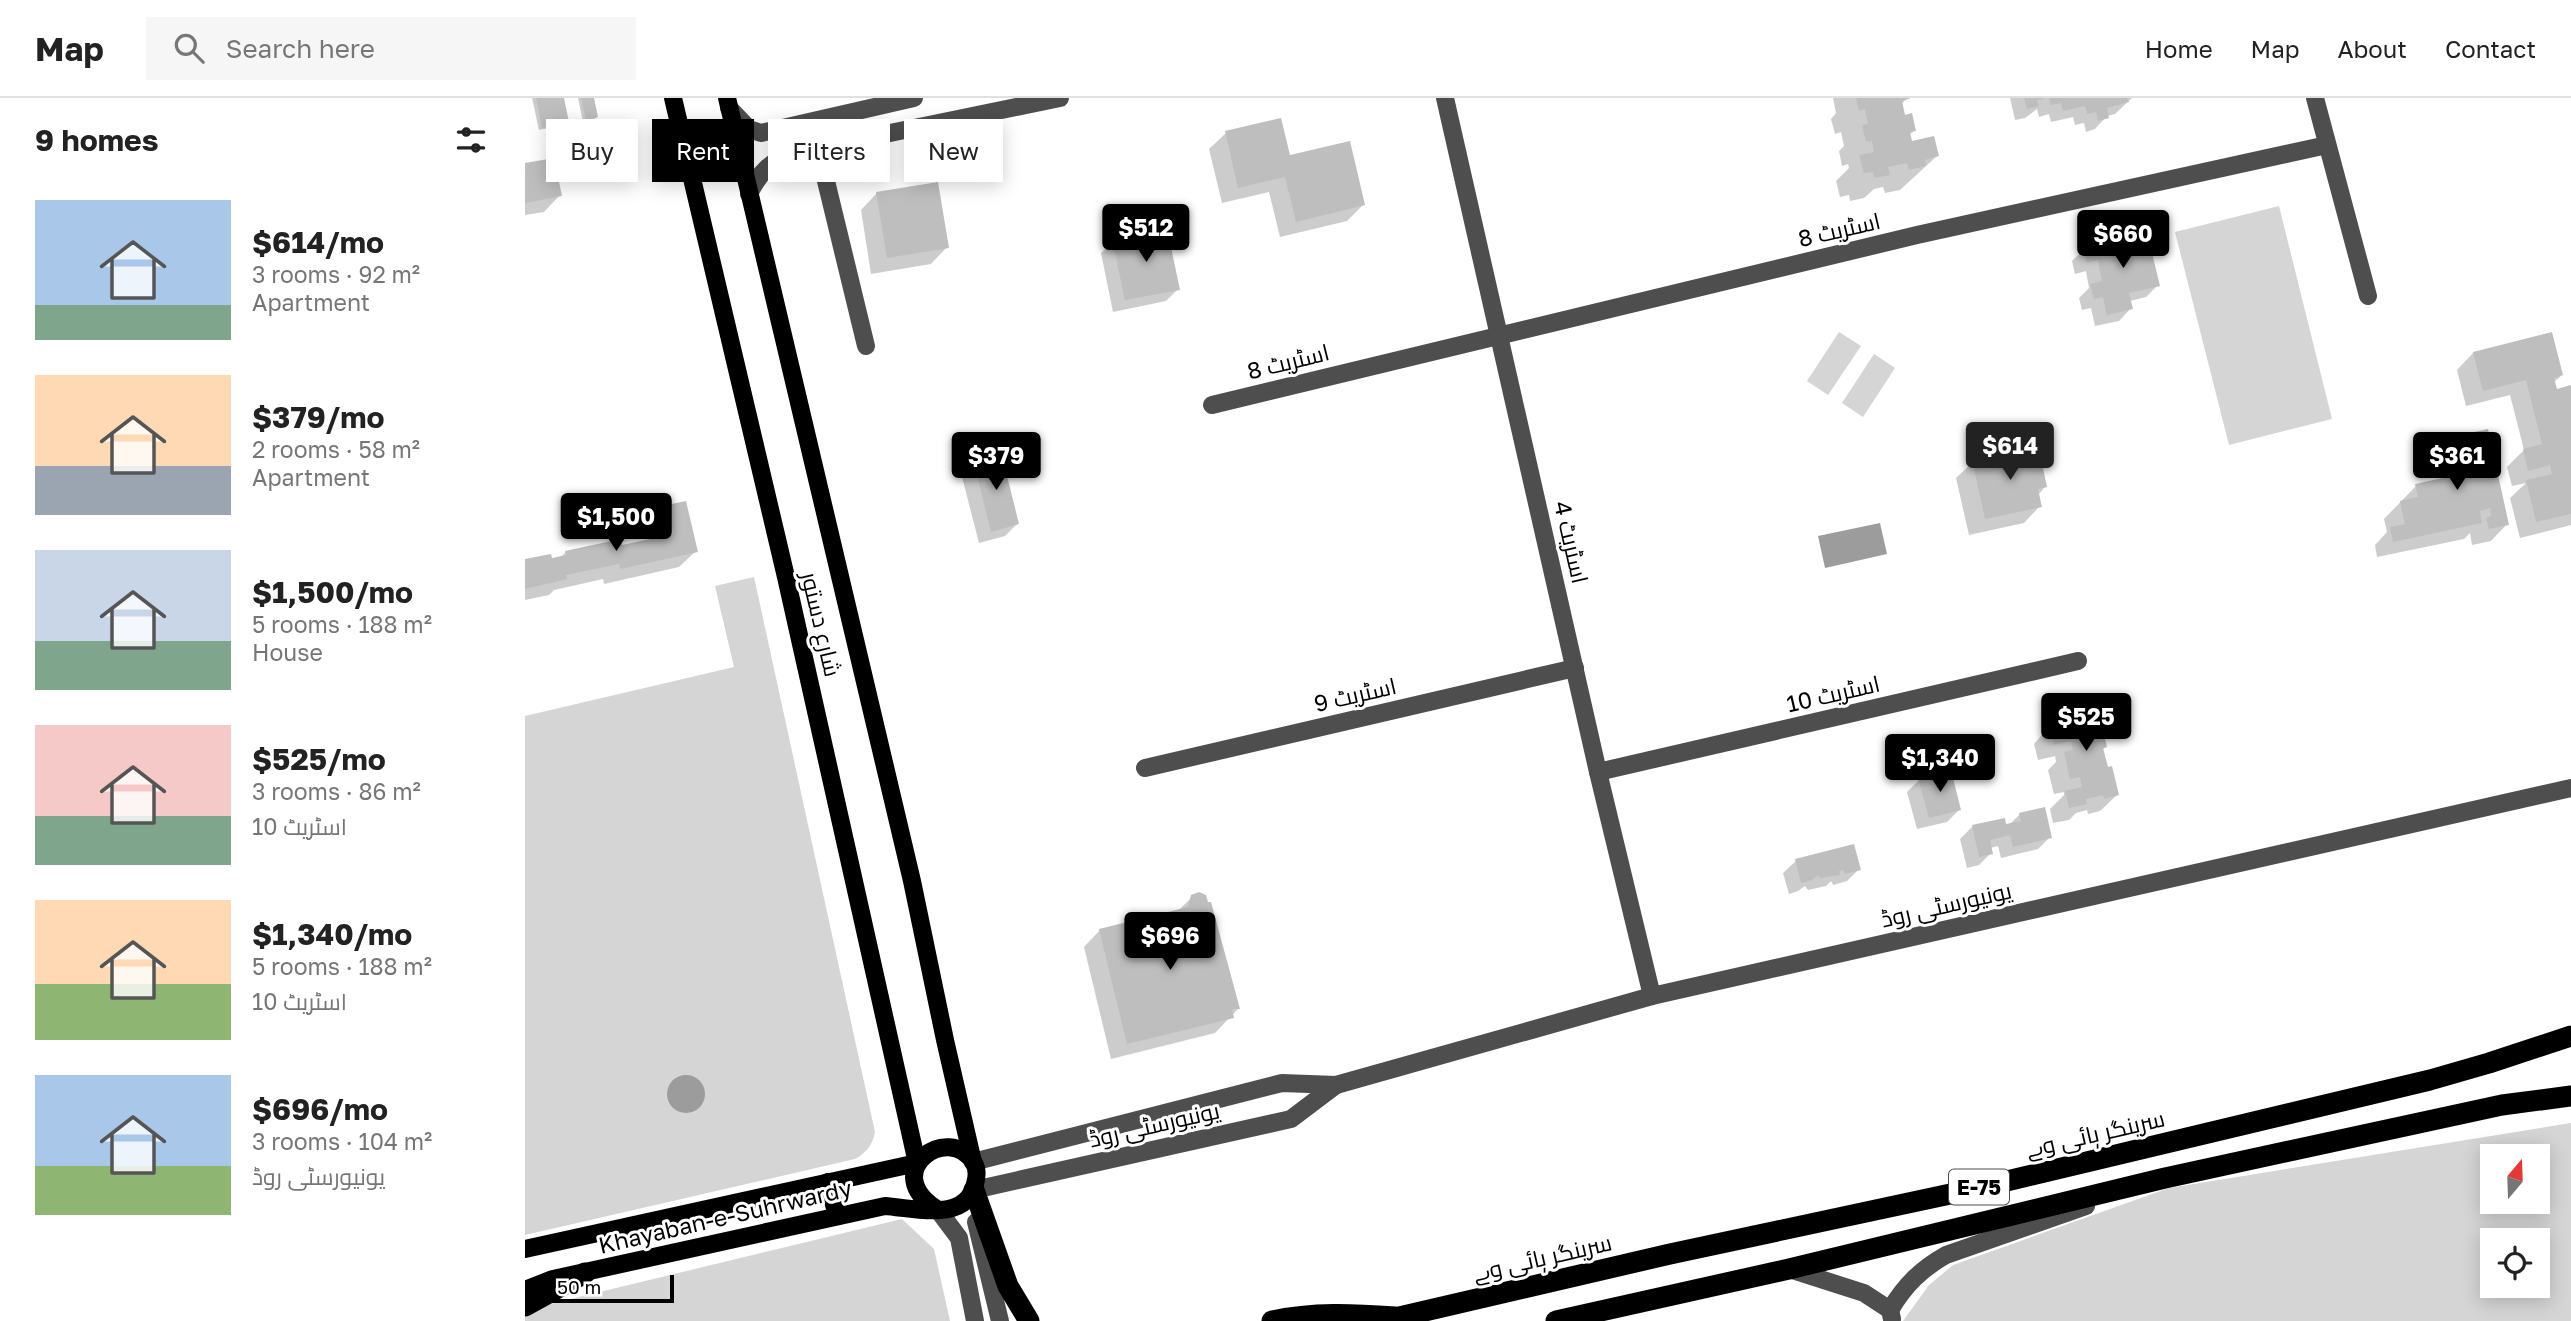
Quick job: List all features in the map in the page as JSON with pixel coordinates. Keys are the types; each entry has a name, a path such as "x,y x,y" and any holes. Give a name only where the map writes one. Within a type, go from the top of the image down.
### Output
{"highway":[{"name":"سرینگر ہائی وے","path":"1272,1321 1337,1313 1390,1319 1670,1254 1969,1190 2430,1080 2571,1035"},
{"name":"E-75","path":"1556,1321 1789,1269 2165,1178 2502,1105 2571,1096"},
{"path":"971,1195 1008,1286 1029,1321"},
{"path":"525,1306 585,1273"}],"main road":[{"name":"شارع دستور","path":"673,98 786,577 917,1163"},
{"name":"شارع دستور","path":"728,103 812,448 912,881 973,1161"},
{"path":"950,1148 965,1154 973,1161 977,1176 971,1195 958,1208 938,1210 921,1197 914,1175 917,1163 925,1153 950,1148"},
{"name":"Khayaban-e-Suhrwardy","path":"525,1249 917,1163"},
{"path":"828,1182 837,1216"},
{"name":"Khayaban-e-Suhrwardy","path":"525,1290 553,1279 885,1206 938,1210"},
{"path":"525,1283 553,1279"}],"street":[{"path":"728,103 749,129 761,133 914,98"},
{"path":"890,133 1060,98"},
{"name":"اسٹریٹ 4","path":"1445,98 1598,772 1652,996"},
{"path":"2315,98 2368,296"},
{"name":"اسٹریٹ 8","path":"1212,405 1917,235 2327,145"},
{"path":"749,194 768,166"},
{"path":"826,182 866,346"},
{"name":"اسٹریٹ 10","path":"1598,772 2078,661"},
{"name":"اسٹریٹ 9","path":"1145,768 1576,668"},
{"name":"یونیورسٹی روڈ","path":"973,1161 1282,1083 1336,1084 1652,996 2571,788"},
{"name":"یونیورسٹی روڈ","path":"971,1195 1291,1119 1336,1084"},
{"path":"1789,1269 1864,1293 1891,1315 1910,1280 1925,1267 1946,1255 2165,1178"},
{"path":"971,1195 1000,1321"},
{"path":"938,1210 959,1238 975,1321"}],"shaded area":[{"path":"2279,206 2332,419 2229,445 2175,232"},
{"path":"1839,332 1861,346 1828,395 1807,381"},
{"path":"1874,354 1895,368 1863,417 1842,403"},
{"path":"1880,523 1887,554 1825,568 1818,536"},
{"path":"754,577 875,1132 871,1145 855,1159 525,1235 525,716 734,667 715,586"},
{"path":"686,1075 700,1080 705,1094 700,1108 686,1113 672,1108 667,1094 672,1080"},
{"path":"2571,1123 2571,1321 1903,1321 1929,1285 1953,1265 2169,1188"},
{"path":"902,1219 934,1249 950,1321 525,1321 525,1310"}],"building":[{"path":"536,98 564,98 568,119 546,119 546,127 542,128"},
{"path":"581,98 594,98 598,117 586,119"},
{"path":"1856,98 1911,98 1902,101 1905,115 1912,113 1916,131 1910,132 1912,141 1934,136 1939,156 1925,160 1926,166 1909,170 1907,163 1888,167 1890,175 1874,178 1873,172 1864,173 1859,155 1874,152 1872,141 1866,142 1862,125 1868,124 1865,109 1859,111"},
{"path":"2024,98 2043,99 2037,100 2039,106 2027,109"},
{"path":"2049,98 2127,98 2129,102 2107,108 2109,118 2098,121 2096,112 2087,114 2085,106 2063,111 2061,103 2051,105"},
{"path":"1281,118 1290,155 1350,141 1365,205 1296,222 1285,177 1238,188 1225,131"},
{"path":"546,159 546,182 559,182 562,196 525,203 525,163"},
{"path":"938,182 949,248 887,258 876,192"},
{"path":"1167,228 1180,290 1125,300 1112,239"},
{"path":"2147,232 2160,286 2129,293 2133,309 2107,315 2103,297 2094,299 2090,284 2102,281 2098,260 2087,263 2083,247"},
{"path":"2552,332 2563,375 2554,378 2557,389 2571,385 2571,514 2536,522 2526,480 2552,474 2550,465 2528,471 2523,449 2542,444 2526,380 2483,391 2473,352"},
{"path":"2488,429 2509,525 2489,529 2486,518 2491,516 2490,508 2480,511 2482,523 2393,542 2390,527 2405,524 2400,501 2418,497 2415,484 2466,473 2462,455 2441,460 2437,440"},
{"path":"2038,445 2047,487 2038,489 2042,507 1985,519 1972,460"},
{"path":"1001,452 1019,524 991,532 973,459"},
{"path":"686,501 698,552 620,569 619,564 566,575 567,579 525,589 525,559 551,554 552,558 566,555 565,551 621,539 622,545 674,534 667,505"},
{"path":"2096,700 2107,747 2103,748 2108,767 2112,766 2119,795 2104,799 2103,795 2086,799 2087,804 2069,808 2065,791 2082,787 2080,777 2070,779 2064,752 2073,750 2071,741 2054,745 2049,726 2067,722 2063,707"},
{"path":"1951,770 1961,810 1929,818 1918,778"},
{"path":"2045,807 2052,838 2013,847 2010,835 1990,840 1993,854 1979,857 1972,825 2005,818 2006,824 2021,821 2019,813"},
{"path":"1854,844 1861,870 1845,874 1843,870 1839,871 1840,875 1820,878 1818,875 1801,883 1795,859"},
{"path":"1199,892 1206,895 1208,902 1211,902 1240,1009 1232,1009 1234,1018 1127,1044 1099,929 1188,907 1191,895"}]}
